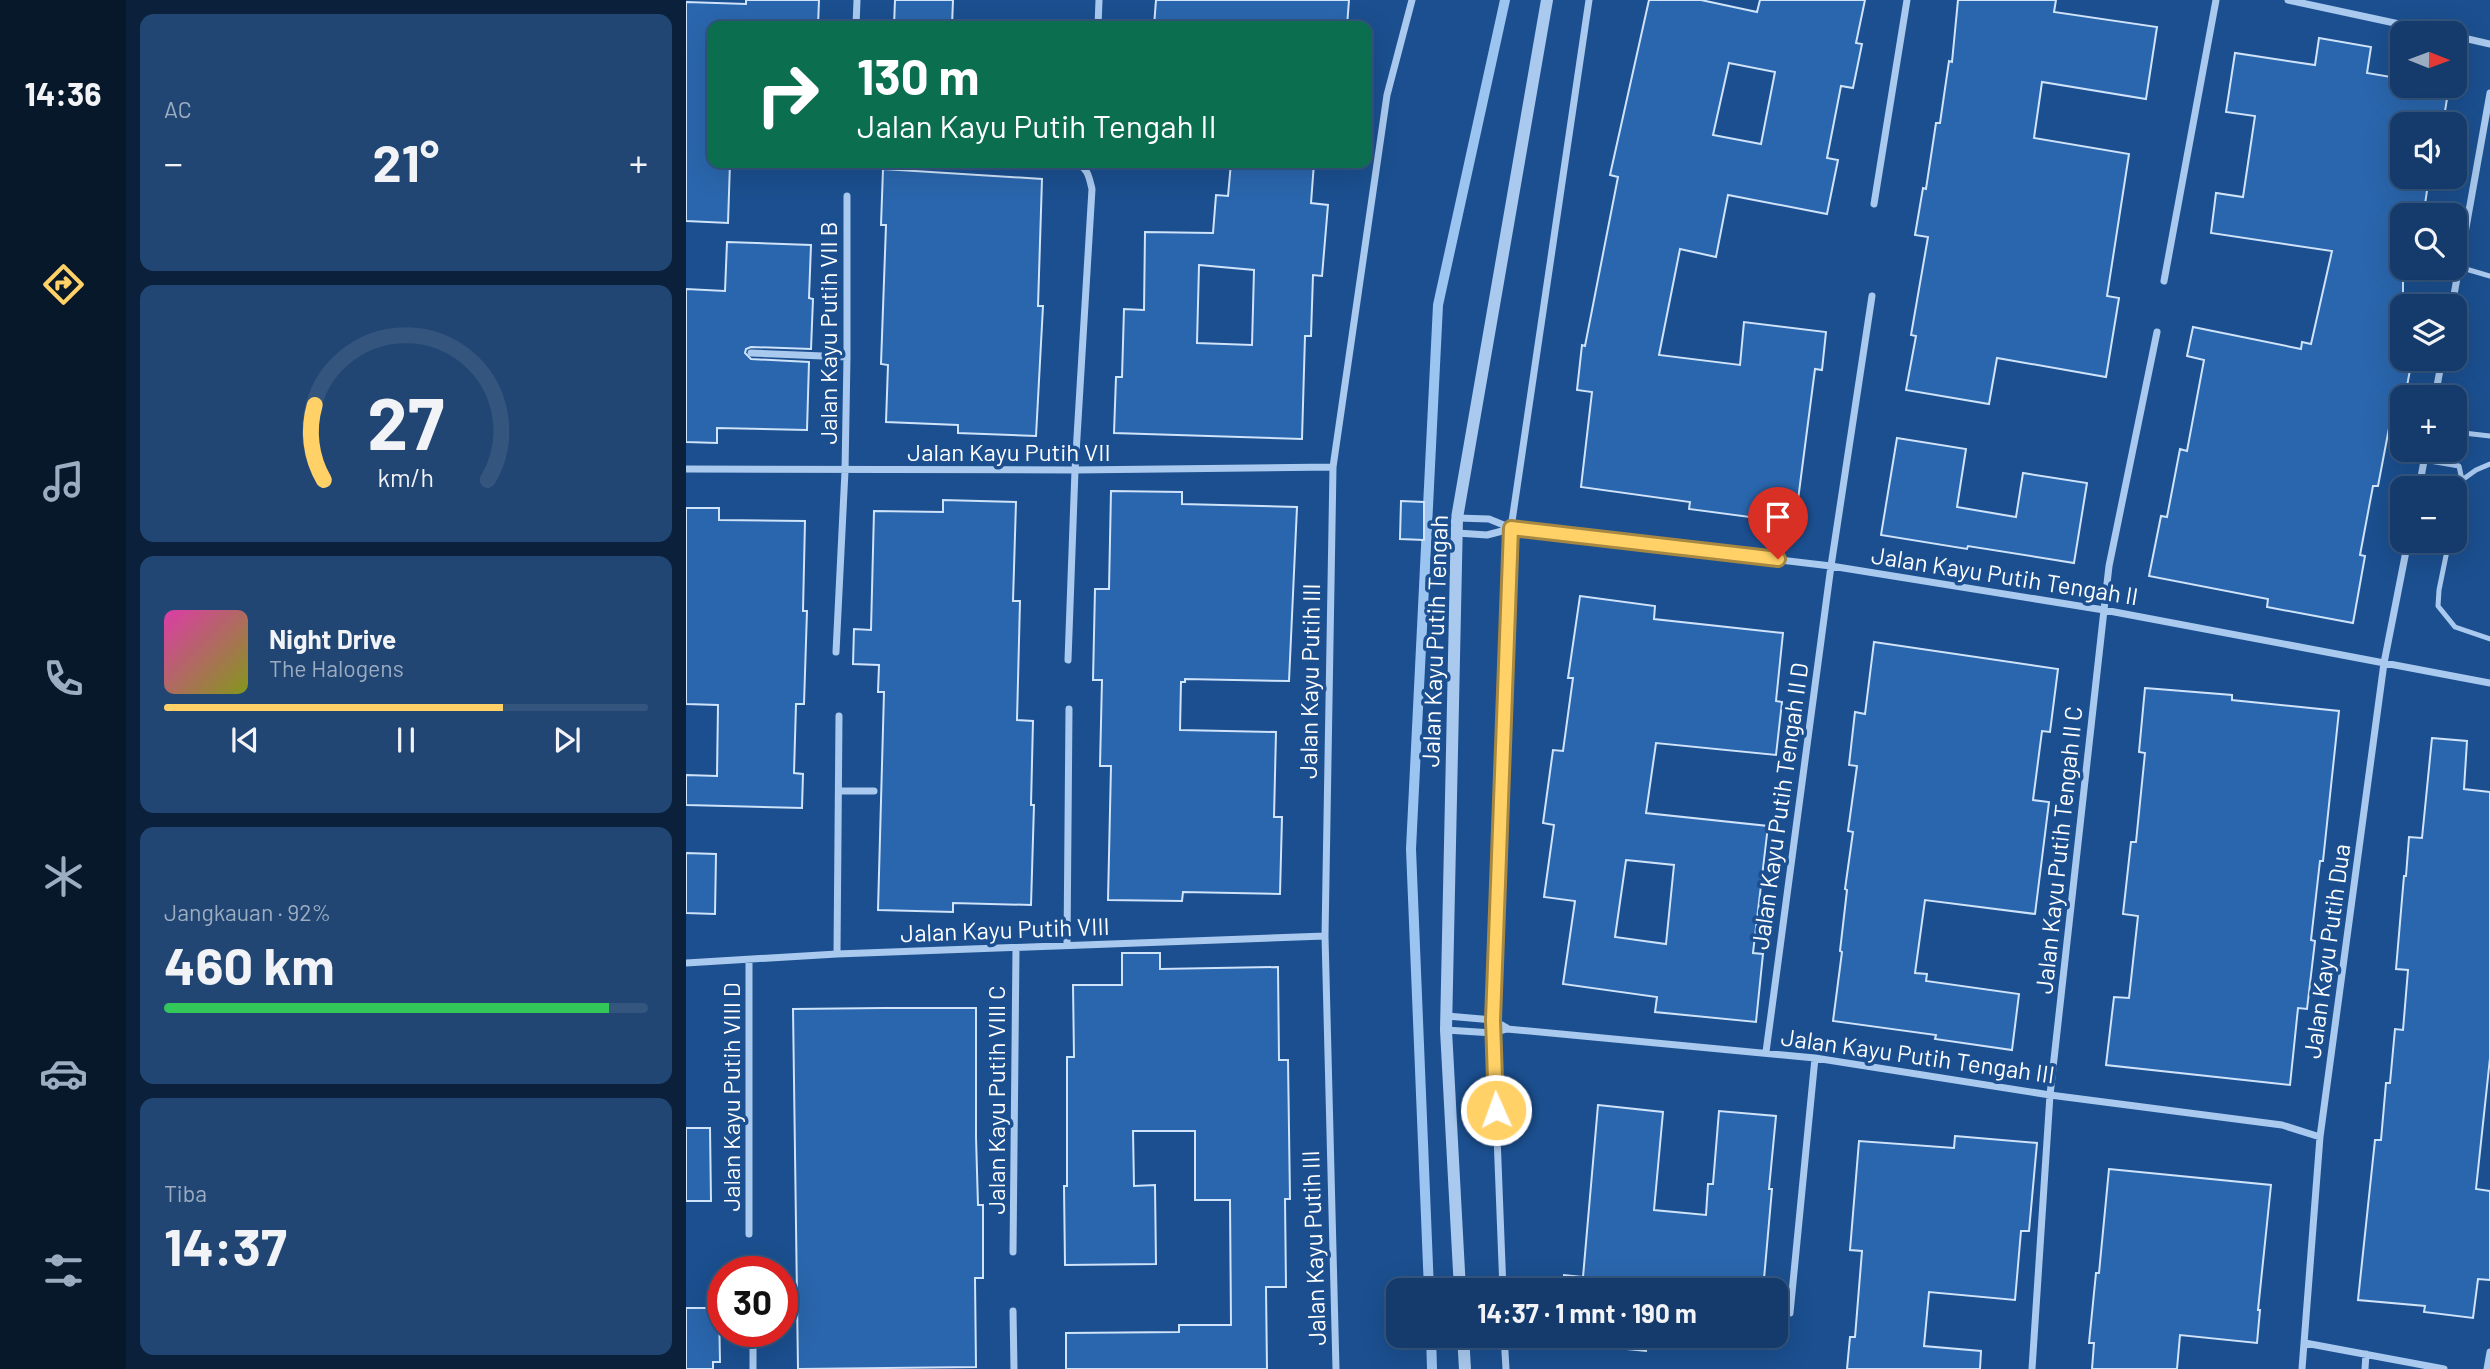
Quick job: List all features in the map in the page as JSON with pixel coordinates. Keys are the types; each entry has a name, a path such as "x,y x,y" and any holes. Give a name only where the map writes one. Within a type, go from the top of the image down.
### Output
{"street":[{"path":"856,21 857,0"},
{"path":"1098,21 1099,0"},
{"name":"Jalan Kayu Putih III","path":"1336,1369 1325,936 1333,467 1387,94 1412,0"},
{"name":"Jalan Kayu Putih Tengah","path":"1459,1278 1446,1023 1457,518 1547,0"},
{"path":"1503,1278 1493,1020 1511,528 1590,0"},
{"path":"1874,204 1907,0"},
{"path":"2164,281 2216,0"},
{"path":"2288,0 2390,22"},
{"path":"2468,39 2490,44"},
{"path":"2467,222 2490,93"},
{"path":"1068,660 1075,470 1092,189 1084,168"},
{"name":"Jalan Kayu Putih VII B","path":"835,652 845,471 846,197"},
{"name":"Jalan Kayu Putih Tengah II D","path":"1766,1052 1831,566 1872,296"},
{"name":"Jalan Kayu Putih Tengah II C","path":"2032,1369 2050,1095 2109,566 2157,332"},
{"path":"751,353 847,357"},
{"name":"Jalan Kayu Putih VII","path":"686,469 845,471 1333,467"},
{"name":"Jalan Kayu Putih Tengah II","path":"1457,518 1489,519 1511,528 1831,566 2104,610 2490,683"},
{"name":"Jalan Kayu Putih Tengah II","path":"1457,533 1487,535 1511,528"},
{"name":"Jalan Kayu Putih Dua","path":"2302,1369 2320,1137 2384,663 2406,553"},
{"path":"1067,945 1069,709"},
{"path":"837,954 838,716"},
{"path":"839,791 874,791"},
{"name":"Jalan Kayu Putih VIII","path":"686,963 837,954 1325,936"},
{"name":"Jalan Kayu Putih VIII C","path":"1013,1252 1016,948"},
{"name":"Jalan Kayu Putih VIII D","path":"749,961 749,1234"},
{"name":"Jalan Kayu Putih Tengah III","path":"1446,1023 1493,1020 1507,1029"},
{"name":"Jalan Kayu Putih Tengah III","path":"1446,1023 1493,1032 1507,1029 1815,1058 2050,1095 2282,1125 2320,1137"},
{"path":"1790,1313 1815,1058"},
{"path":"1013,1311 1014,1369"},
{"path":"2305,1343 2444,1369"},
{"path":"753,1347 753,1369"},
{"path":"1464,1348 1465,1369"},
{"path":"1505,1348 1506,1369"},
{"path":"2487,1369 2490,1352"},
{"path":"2365,1369 2367,1354"}],"lane":[{"path":"2467,269 2490,276"},
{"path":"2467,433 2490,436"},
{"path":"2436,462 2459,466 2461,476"},
{"path":"2467,476 2490,464"},
{"path":"2447,553 2438,606 2455,627 2490,639"}],"building":[{"path":"746,0 819,0 818,21 707,21 707,168 730,168 728,223 686,221 686,2 746,4"},
{"path":"895,0 953,0 952,21 894,21"},
{"path":"1156,0 1349,0 1347,21 1154,21"},
{"path":"1649,0 1701,0 1757,12 1760,0 1865,0 1856,43 1862,44 1853,88 1841,86 1827,158 1838,160 1827,214 1728,195 1716,257 1680,249 1659,355 1740,365 1744,322 1826,332 1822,370 1815,369 1795,523 1689,509 1690,502 1581,487 1592,392 1577,390 1582,345 1585,346 1618,177 1610,175","holes":["1729,63 1775,72 1761,144 1713,135"]},
{"path":"1958,0 2056,0 2054,12 2157,27 2146,99 2042,82 2034,138 2129,154 2107,296 2119,298 2106,377 1997,358 1989,404 1906,390 1916,336 1911,335 1928,237 1915,235 1923,188 1926,189 1936,123 1940,123 1949,61 1952,62"},
{"path":"2319,38 2371,47 2367,73 2390,77 2390,98 2447,98 2445,112 2390,112 2390,189 2427,189 2425,203 2390,203 2390,280 2403,280 2403,294 2390,294 2390,371 2410,371 2407,385 2390,385 2390,423 2378,486 2373,486 2360,555 2365,556 2353,623 2267,607 2268,599 2149,576 2161,516 2167,517 2180,449 2187,451 2204,360 2187,356 2193,327 2301,349 2302,342 2311,344 2332,251 2211,233 2216,193 2243,197 2255,116 2226,112 2235,53 2315,65"},
{"path":"1231,168 1314,168 1311,203 1328,205 1322,276 1313,275 1311,336 1305,336 1302,439 1114,433 1116,377 1122,377 1124,309 1144,310 1145,232 1213,233 1216,195 1228,196","holes":["1199,265 1254,270 1252,345 1197,343"]},
{"path":"883,169 1042,179 1038,306 1043,306 1036,436 958,433 958,425 886,422 888,365 881,364 886,225 881,225"},
{"path":"727,242 811,245 811,349 751,347 746,349 745,353 751,359 809,362 807,430 717,428 717,443 686,442 686,289 725,291"},
{"path":"1897,438 1966,449 1957,507 2016,517 2023,473 2087,483 2074,563 1881,535"},
{"path":"1111,491 1182,492 1182,504 1297,507 1289,681 1185,679 1185,682 1181,682 1180,730 1276,732 1274,817 1282,817 1280,894 1183,892 1182,901 1108,900 1111,766 1100,766 1102,680 1093,680 1095,589 1109,589"},
{"path":"943,500 1016,502 1013,601 1020,601 1017,720 1033,721 1031,905 953,903 953,912 878,910 884,692 878,692 879,665 853,664 854,629 871,630 874,511 943,512"},
{"path":"1401,501 1424,502 1424,540 1400,539"},
{"path":"686,508 719,508 719,520 805,521 803,611 807,611 804,704 796,704 794,773 803,774 802,808 686,805 686,775 717,776 718,705 686,704"},
{"path":"1580,596 1655,606 1654,619 1783,633 1776,701 1782,702 1776,755 1656,743 1646,813 1768,826 1753,953 1763,954 1756,1022 1655,1012 1657,997 1563,984 1575,901 1544,897 1554,825 1543,823 1553,750 1563,751 1573,678 1568,678","holes":["1626,860 1674,865 1666,944 1615,937"]},
{"path":"1874,642 2058,669 2050,732 2042,731 2033,800 2049,802 2035,914 1925,900 1915,973 1927,974 1926,981 2019,994 2012,1050 1935,1039 1936,1035 1833,1021 1853,832 1848,831 1857,766 1849,765 1855,712 1865,714"},
{"path":"2145,688 2232,695 2232,700 2339,711 2323,861 2320,861 2311,940 2315,941 2307,1009 2298,1008 2290,1085 2106,1065 2114,997 2129,998 2138,916 2123,914 2131,842 2136,842 2145,753 2139,752"},
{"path":"2432,738 2467,741 2464,789 2490,792 2490,1058 2476,1189 2490,1191 2490,1280 2478,1279 2473,1318 2424,1312 2425,1306 2358,1300 2375,1140 2381,1140 2386,1083 2390,1083 2395,1029 2403,1030 2408,970 2396,969 2409,837 2422,838"},
{"path":"686,853 716,854 715,914 686,913"},
{"path":"1122,953 1160,953 1160,969 1278,967 1279,1060 1288,1060 1290,1199 1285,1199 1286,1287 1266,1287 1267,1369 1066,1369 1066,1333 1179,1332 1179,1325 1231,1325 1230,1200 1195,1200 1195,1131 1133,1131 1134,1186 1155,1185 1156,1264 1065,1265 1067,1057 1074,1057 1073,985 1122,985"},
{"path":"976,1008 976,1137 978,1205 983,1205 983,1278 975,1278 976,1367 798,1369 793,1009"},
{"path":"1598,1105 1663,1112 1654,1210 1706,1215 1708,1184 1713,1184 1719,1111 1776,1116 1764,1278 1564,1278 1564,1275 1583,1277"},
{"path":"686,1128 710,1128 711,1201 686,1201"},
{"path":"1955,1136 2037,1143 2029,1231 2021,1231 2015,1300 1929,1292 1924,1346 1981,1351 1980,1369 1847,1369 1850,1337 1855,1337 1862,1251 1850,1250 1859,1141 1954,1148"},
{"path":"2109,1169 2271,1185 2257,1343 2180,1335 2177,1369 2092,1369 2094,1343 2089,1343"},
{"path":"686,1308 707,1308 707,1347 720,1347 720,1362 713,1362 713,1369 686,1369"},
{"path":"1616,1348 1646,1348 1646,1351"}],"waterway":[{"path":"1429,1278 1411,849 1438,305 1505,0"},
{"path":"1431,1348 1432,1369"}],"route":[{"path":"1496,1110 1493,1020 1511,528 1778,559"}]}
